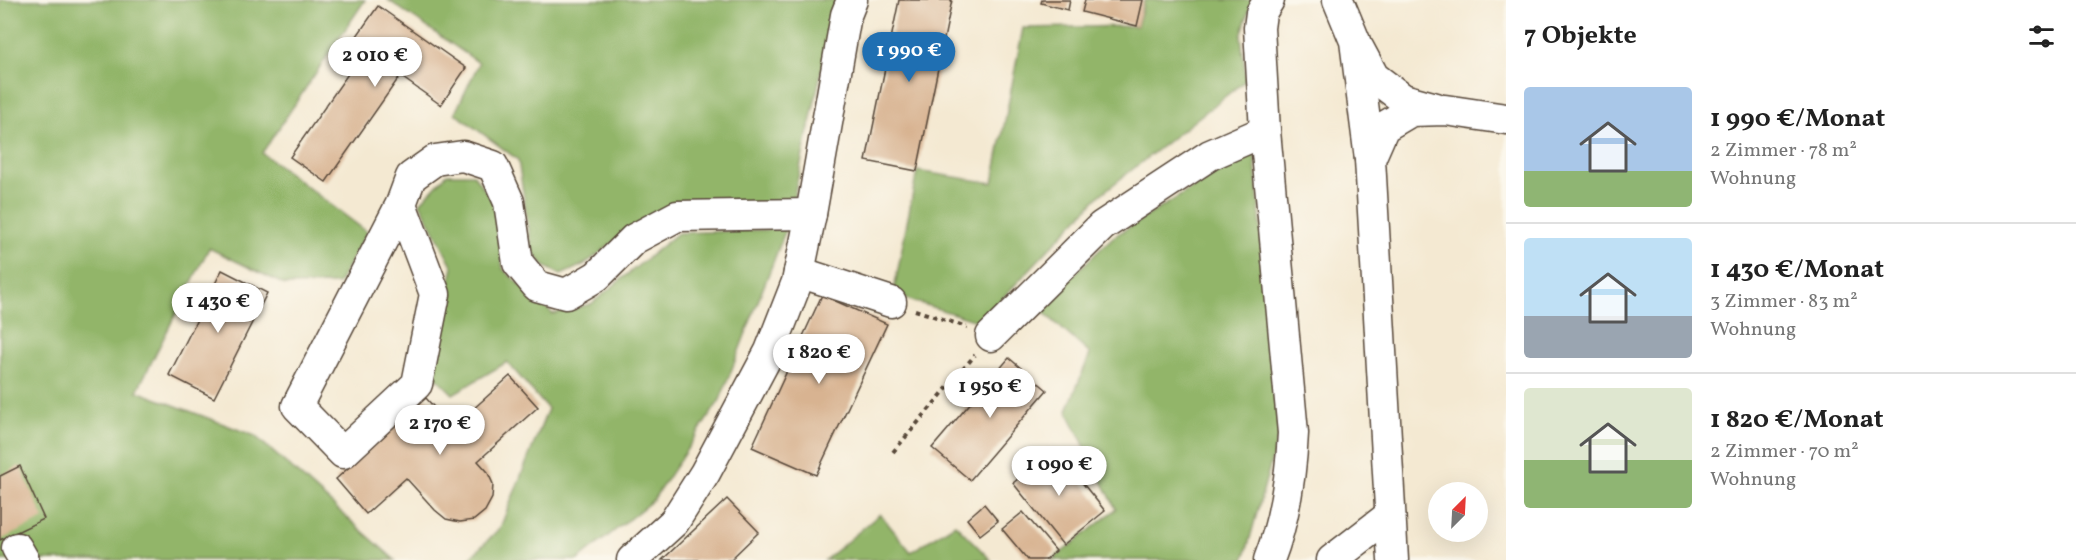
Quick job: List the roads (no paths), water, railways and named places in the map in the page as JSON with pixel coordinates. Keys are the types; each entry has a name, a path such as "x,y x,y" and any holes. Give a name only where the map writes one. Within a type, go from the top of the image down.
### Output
{"lane":[{"path":"632,560 674,522 705,473 770,351 797,282 846,15 852,0"},
{"path":"1269,0 1261,13 1259,28 1265,131 1293,433 1291,473 1284,516 1269,560"},
{"path":"1338,0 1355,41 1374,77 1403,99 1446,110 1506,119"},
{"path":"1355,41 1370,159 1392,560"},
{"path":"1370,159 1384,127 1410,111 1446,110"},
{"path":"991,336 1102,226 1210,155 1265,131"},
{"path":"401,204 435,294 417,384 344,453 297,406 401,204 411,177 435,160 463,156 493,166 509,202 518,263 537,286 566,294 597,276 634,239 677,216 811,214"},
{"path":"799,272 891,302"},
{"path":"1332,560 1389,516"}]}
